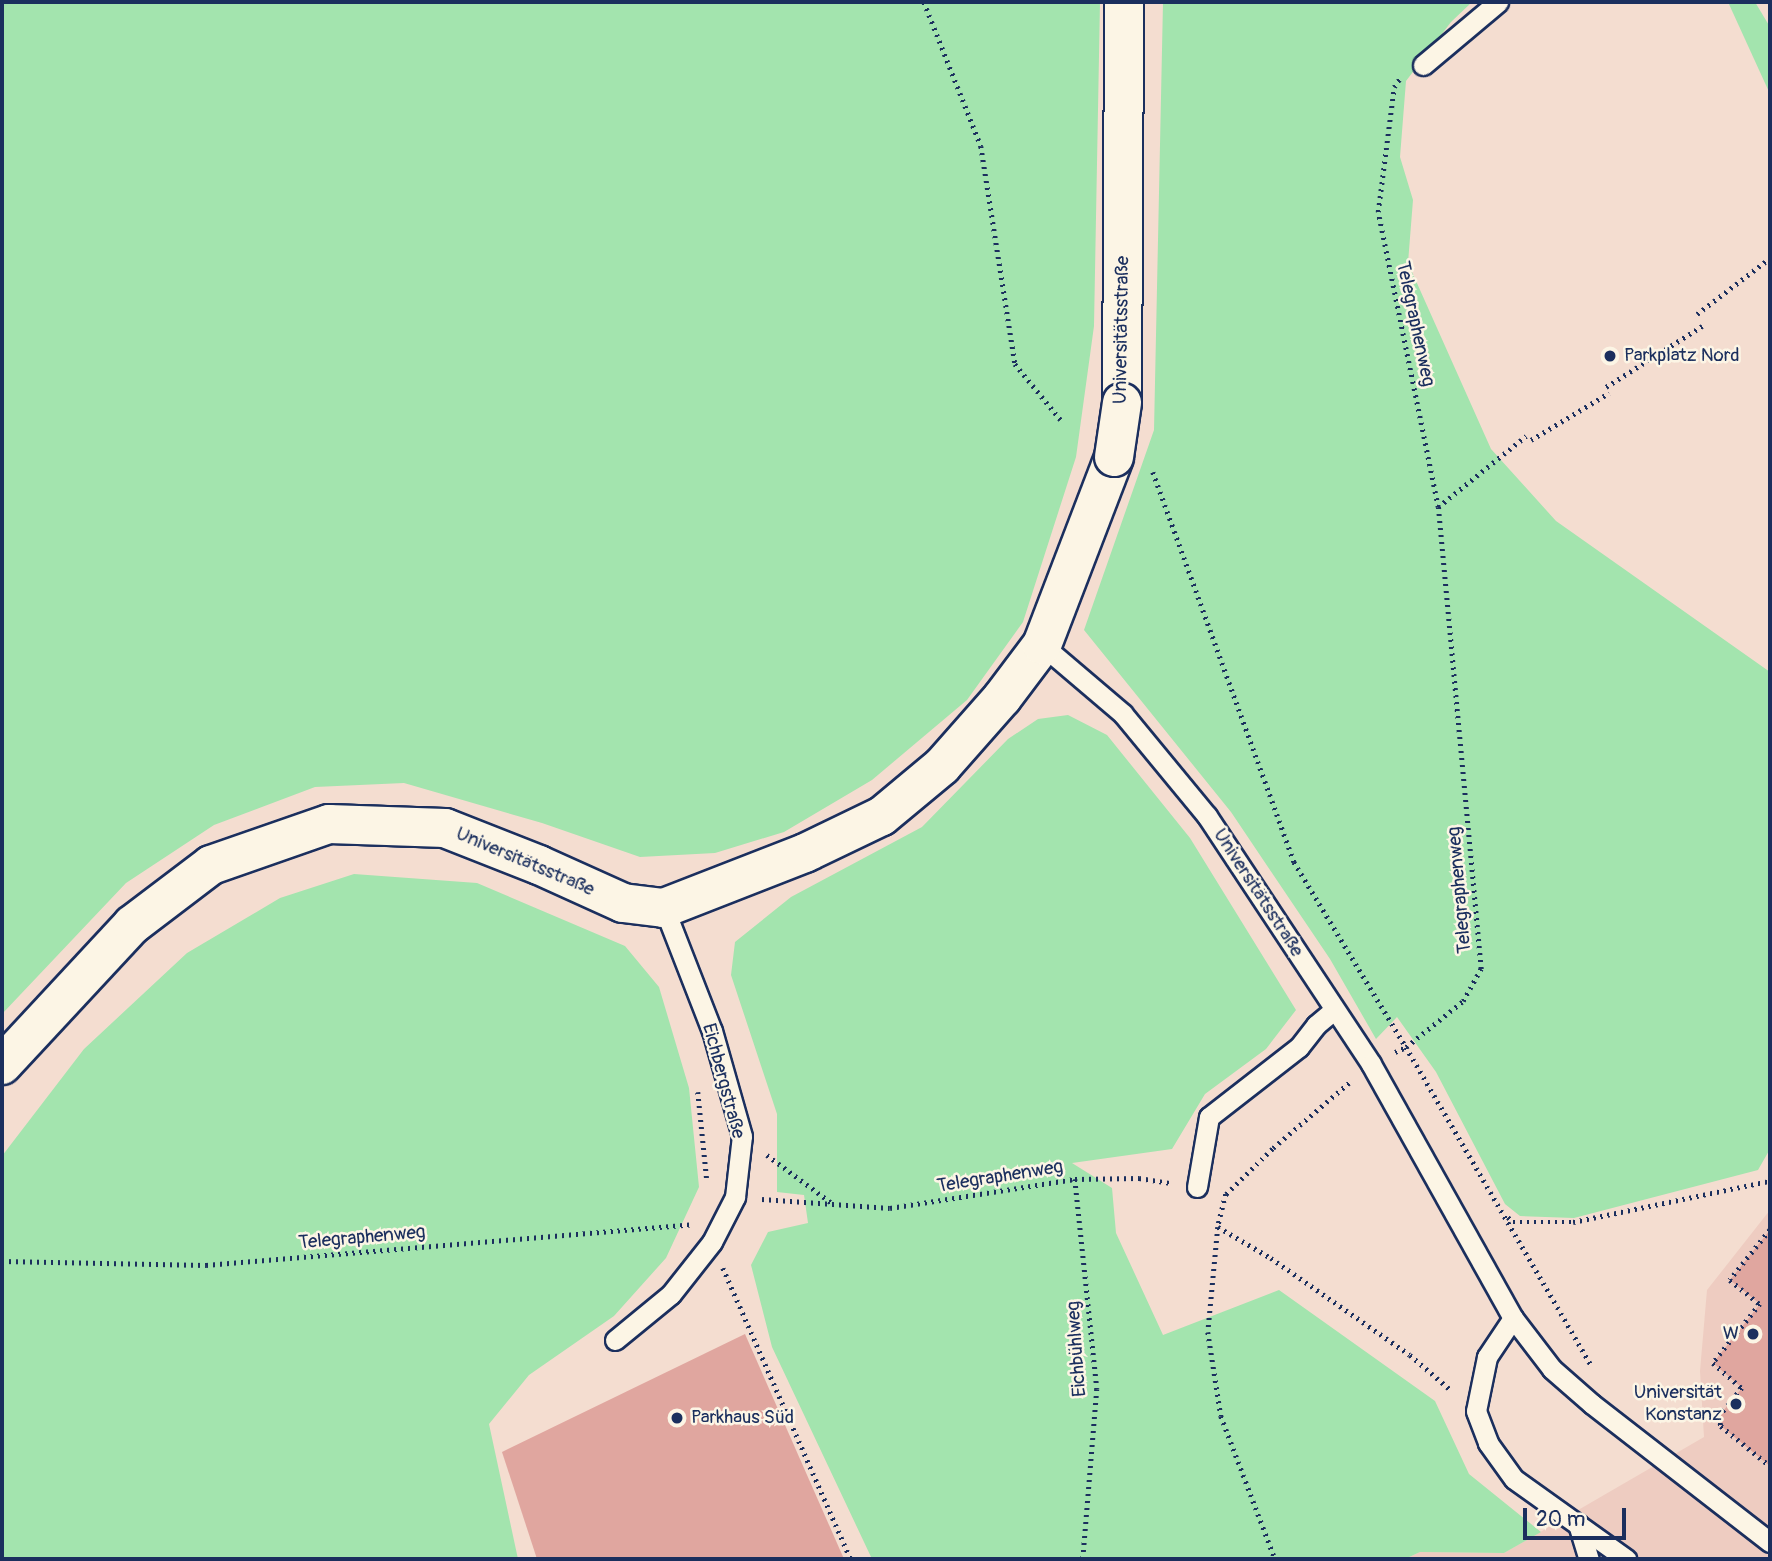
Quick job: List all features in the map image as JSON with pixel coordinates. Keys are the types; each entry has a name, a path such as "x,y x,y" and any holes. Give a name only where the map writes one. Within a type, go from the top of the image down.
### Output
{"street":[{"name":"Universitätsstraße","path":"2,1065 132,925 211,865 329,824 445,828 539,865 623,903 664,908 806,853 882,816 942,766 1002,698 1042,645 1114,457 1122,403 1124,2"}],"lane":[{"path":"1423,65 1499,2"},
{"name":"Universitätsstraße","path":"1042,645 1123,714 1207,816 1371,1064 1513,1318 1552,1369 1592,1404 1770,1542"},
{"name":"Eichbergstraße","path":"615,1340 671,1294 712,1242 735,1197 742,1136 712,1031 664,908"},
{"path":"1196,1187 1209,1117 1299,1047 1316,1025 1334,1010"},
{"path":"1513,1318 1487,1357 1476,1411 1488,1443 1514,1479 1626,1559"},
{"path":"1578,1524 1589,1559"}],"path":[{"path":"925,2 981,146 1015,364 1061,420"},
{"name":"Telegraphenweg","path":"735,1197 890,1208 1075,1180 1139,1178 1226,1194 1273,1148 1371,1064 1406,1047 1462,1001 1481,969 1438,507 1378,212 1394,87 1402,77"},
{"path":"1697,314 1770,258"},
{"path":"1438,507 1529,438 1702,326"},
{"path":"1153,472 1294,862 1406,1047 1598,1376"},
{"path":"697,1078 708,1191 735,1197"},
{"path":"742,1136 834,1205"},
{"name":"Eichbühlweg","path":"1075,1180 1097,1389 1083,1559"},
{"path":"1503,1212 1513,1222 1573,1222 1770,1181"},
{"path":"1226,1194 1217,1227 1208,1332 1221,1416 1275,1559"},
{"name":"Telegraphenweg","path":"2,1261 206,1265 725,1221"},
{"path":"1217,1227 1271,1258 1410,1355 1476,1411"},
{"path":"1770,1230 1730,1280 1760,1304 1713,1363 1742,1388 1719,1416 1721,1426 1770,1466"},
{"path":"712,1242 851,1559"}],"shaded area":[{"name":"Universität Konstanz","path":"1770,1210 1770,1559 1405,1559 1420,1552 1504,1553 1704,1437 1700,1371 1707,1290"}],"green space":[{"path":"2,2 1100,2 1094,326 1076,457 1023,622 967,700 872,780 784,832 715,853 640,857 542,823 404,783 315,787 214,825 126,883 2,1014"},
{"path":"1163,2 1472,2 1451,22 1406,81 1400,157 1413,200 1408,263 1491,449 1556,521 1770,672 1770,1149 1758,1170 1574,1218 1520,1216 1505,1204 1436,1072 1397,1017 1376,1039 1330,959 1231,812 1084,630 1154,430"},
{"path":"1728,2 1755,2 1770,27 1770,94"},
{"path":"1068,715 1107,735 1190,838 1296,1010 1266,1049 1205,1094 1172,1149 1072,1163 1112,1188 1116,1233 1163,1335 1279,1290 1435,1401 1469,1474 1541,1532 1504,1553 1420,1552 1405,1559 872,1559 772,1347 751,1265 768,1232 808,1223 804,1195 777,1192 777,1114 731,975 735,942 791,897 922,827 1008,739 1038,719"},
{"path":"354,874 477,883 625,946 659,987 689,1088 699,1187 666,1258 614,1316 529,1375 489,1424 518,1559 2,1559 2,1156 84,1049 187,953 280,898"}],"building":[{"name":"W","path":"1770,1230 1770,1466 1721,1426 1719,1416 1742,1388 1713,1363 1760,1304 1730,1280"},
{"name":"Parkhaus Süd","path":"745,1334 844,1559 537,1559 502,1452"}],"place":[{"name":"Parkplatz Nord","path":"1610,356"},
{"name":"W","path":"1753,1334"},
{"name":"Universität Konstanz","path":"1736,1404"},
{"name":"Parkhaus Süd","path":"677,1418"}]}
